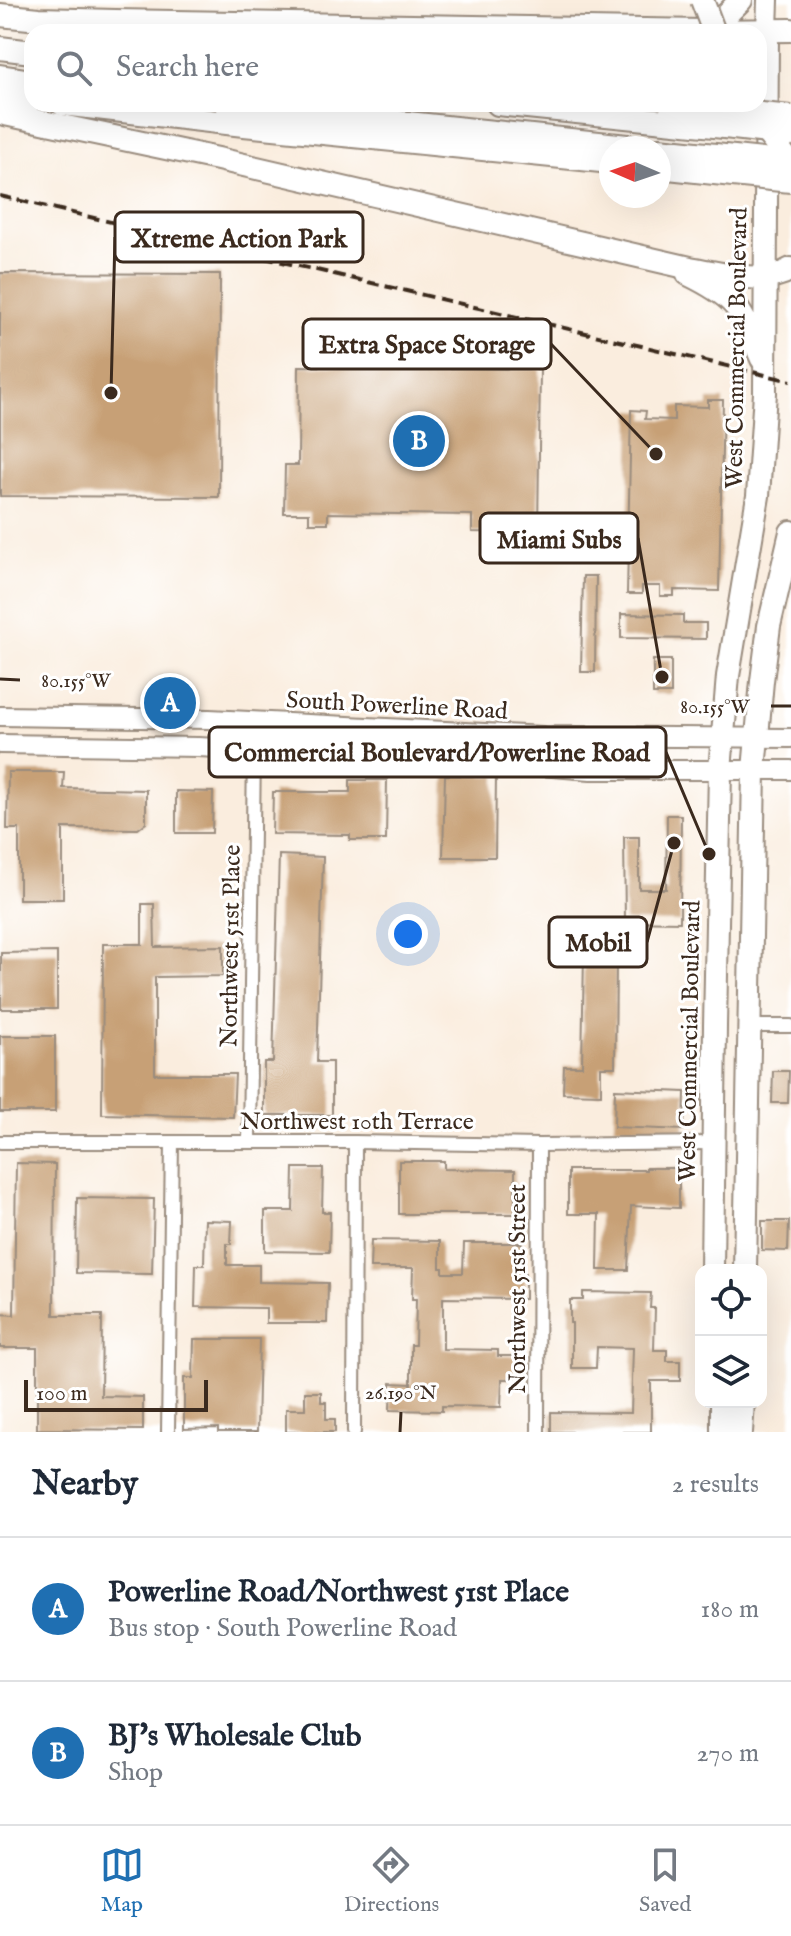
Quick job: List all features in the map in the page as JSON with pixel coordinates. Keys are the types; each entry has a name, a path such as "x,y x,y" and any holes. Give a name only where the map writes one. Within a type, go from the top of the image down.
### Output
{"highway":[{"path":"702,0 707,24"},
{"path":"716,24 741,0"},
{"path":"0,15 91,21 276,24"},
{"path":"0,28 24,32"},
{"path":"767,30 791,30"},
{"path":"0,48 24,51"},
{"path":"0,76 24,80"},
{"path":"0,96 24,99"},
{"path":"131,112 599,161"},
{"path":"303,112 599,143"},
{"path":"691,112 791,117"},
{"name":"West Commercial Boulevard","path":"713,1264 720,770 735,626 758,496 763,444 767,112"},
{"path":"0,113 218,159 665,263 732,275 766,277 791,269"},
{"path":"739,114 791,135"},
{"path":"739,114 767,133 791,164"},
{"path":"671,152 791,181"},
{"path":"671,167 791,164"},
{"path":"665,263 711,286 733,302 765,366"},
{"path":"745,1264 754,770 769,626 791,532"},
{"path":"710,1432 711,1408"},
{"path":"722,1408 722,1432"},
{"path":"741,1432 743,1408"}],"main road":[{"name":"West Commercial Boulevard","path":"767,30 768,0"},
{"name":"South Powerline Road","path":"4,718 233,720 511,735 791,738"},
{"path":"198,747 225,733 233,720"},
{"path":"254,750 261,739 280,723"},
{"path":"0,744 198,747 591,770 791,770"}],"street":[{"name":"Northwest 51st Place","path":"249,1142 254,750"},
{"path":"748,1026 791,1026"},
{"name":"Northwest 10th Terrace","path":"0,1142 713,1143"},
{"path":"168,1432 172,1142"},
{"path":"354,1432 355,1142"},
{"name":"Northwest 51st Street","path":"538,1432 539,1145"}],"building":[{"path":"0,273 220,274 219,497 0,496"},
{"path":"299,366 540,369 538,533 472,532 472,515 328,513 328,523 309,523 309,513 284,513 285,465 298,465"},
{"path":"708,400 723,400 719,591 674,590 674,596 660,596 660,586 642,586 642,594 627,594 631,410 646,411 645,419 674,420 674,406 708,407"},
{"path":"583,576 596,576 595,672 581,672"},
{"path":"621,614 683,615 683,623 706,623 706,639 621,638"},
{"path":"653,660 671,660 671,694 653,694"},
{"path":"8,772 64,772 63,788 146,790 146,823 138,829 63,828 63,899 19,899 19,829 7,829"},
{"path":"445,775 496,776 495,857 443,857"},
{"path":"350,780 387,780 386,840 350,840 350,835 272,834 273,792 350,792"},
{"path":"176,791 213,792 212,833 176,833"},
{"path":"667,815 681,815 680,922 625,921 624,837 639,837 639,889 666,889"},
{"path":"279,855 323,857 317,1062 332,1062 332,1115 264,1115 264,1062 273,1062"},
{"path":"142,904 154,904 155,947 223,946 223,976 155,977 155,1074 235,1074 233,1117 102,1114 103,944 142,944"},
{"path":"57,952 57,1009 1,1009 1,953"},
{"path":"584,954 616,955 615,1067 601,1067 601,1094 563,1093 564,1066 582,1066"},
{"path":"0,1036 55,1036 55,1112 0,1112"},
{"path":"773,1071 789,1071 788,1103 772,1103"},
{"path":"615,1089 685,1092 684,1130 614,1127"},
{"path":"399,1161 444,1161 444,1169 515,1170 515,1214 399,1214"},
{"path":"16,1163 55,1164 54,1315 102,1315 101,1396 143,1397 143,1430 37,1429 37,1348 0,1348 0,1314 14,1315"},
{"path":"294,1168 323,1168 322,1212 330,1212 329,1252 265,1251 265,1211 293,1211"},
{"path":"679,1168 679,1208 631,1206 628,1270 598,1270 599,1214 568,1214 568,1170"},
{"path":"77,1198 154,1199 152,1274 76,1273"},
{"path":"205,1220 232,1221 227,1265 259,1265 259,1282 328,1283 327,1323 266,1323 266,1308 195,1307 196,1265 204,1265"},
{"path":"762,1221 789,1221 788,1251 762,1250"},
{"path":"371,1240 440,1241 440,1268 443,1268 443,1273 463,1273 464,1243 522,1243 525,1299 443,1298 443,1349 498,1350 498,1356 520,1356 520,1379 502,1379 501,1407 442,1406 442,1411 390,1410 391,1383 411,1384 416,1299 412,1299 413,1268 370,1268"},
{"path":"583,1292 651,1293 650,1308 655,1308 654,1350 667,1350 667,1361 680,1361 680,1381 651,1381 651,1432 551,1432 551,1412 631,1413 633,1348 597,1347 596,1368 572,1368 570,1300 583,1300"},
{"path":"194,1339 259,1339 257,1432 184,1429 184,1378 193,1378"},
{"path":"305,1392 321,1392 321,1402 326,1402 326,1419 335,1419 335,1432 286,1432 286,1409 305,1409"}],"railway":[{"path":"0,196 791,381"}],"place":[{"name":"Xtreme Action Park","path":"111,393"},
{"name":"BJ's Wholesale Club","path":"419,441"},
{"name":"Extra Space Storage","path":"656,454"},
{"name":"Miami Subs","path":"662,677"},
{"name":"Powerline Road/Northwest 51st Place","path":"170,703"},
{"name":"Mobil","path":"674,843"},
{"name":"Commercial Boulevard/Powerline Road","path":"709,854"}]}
